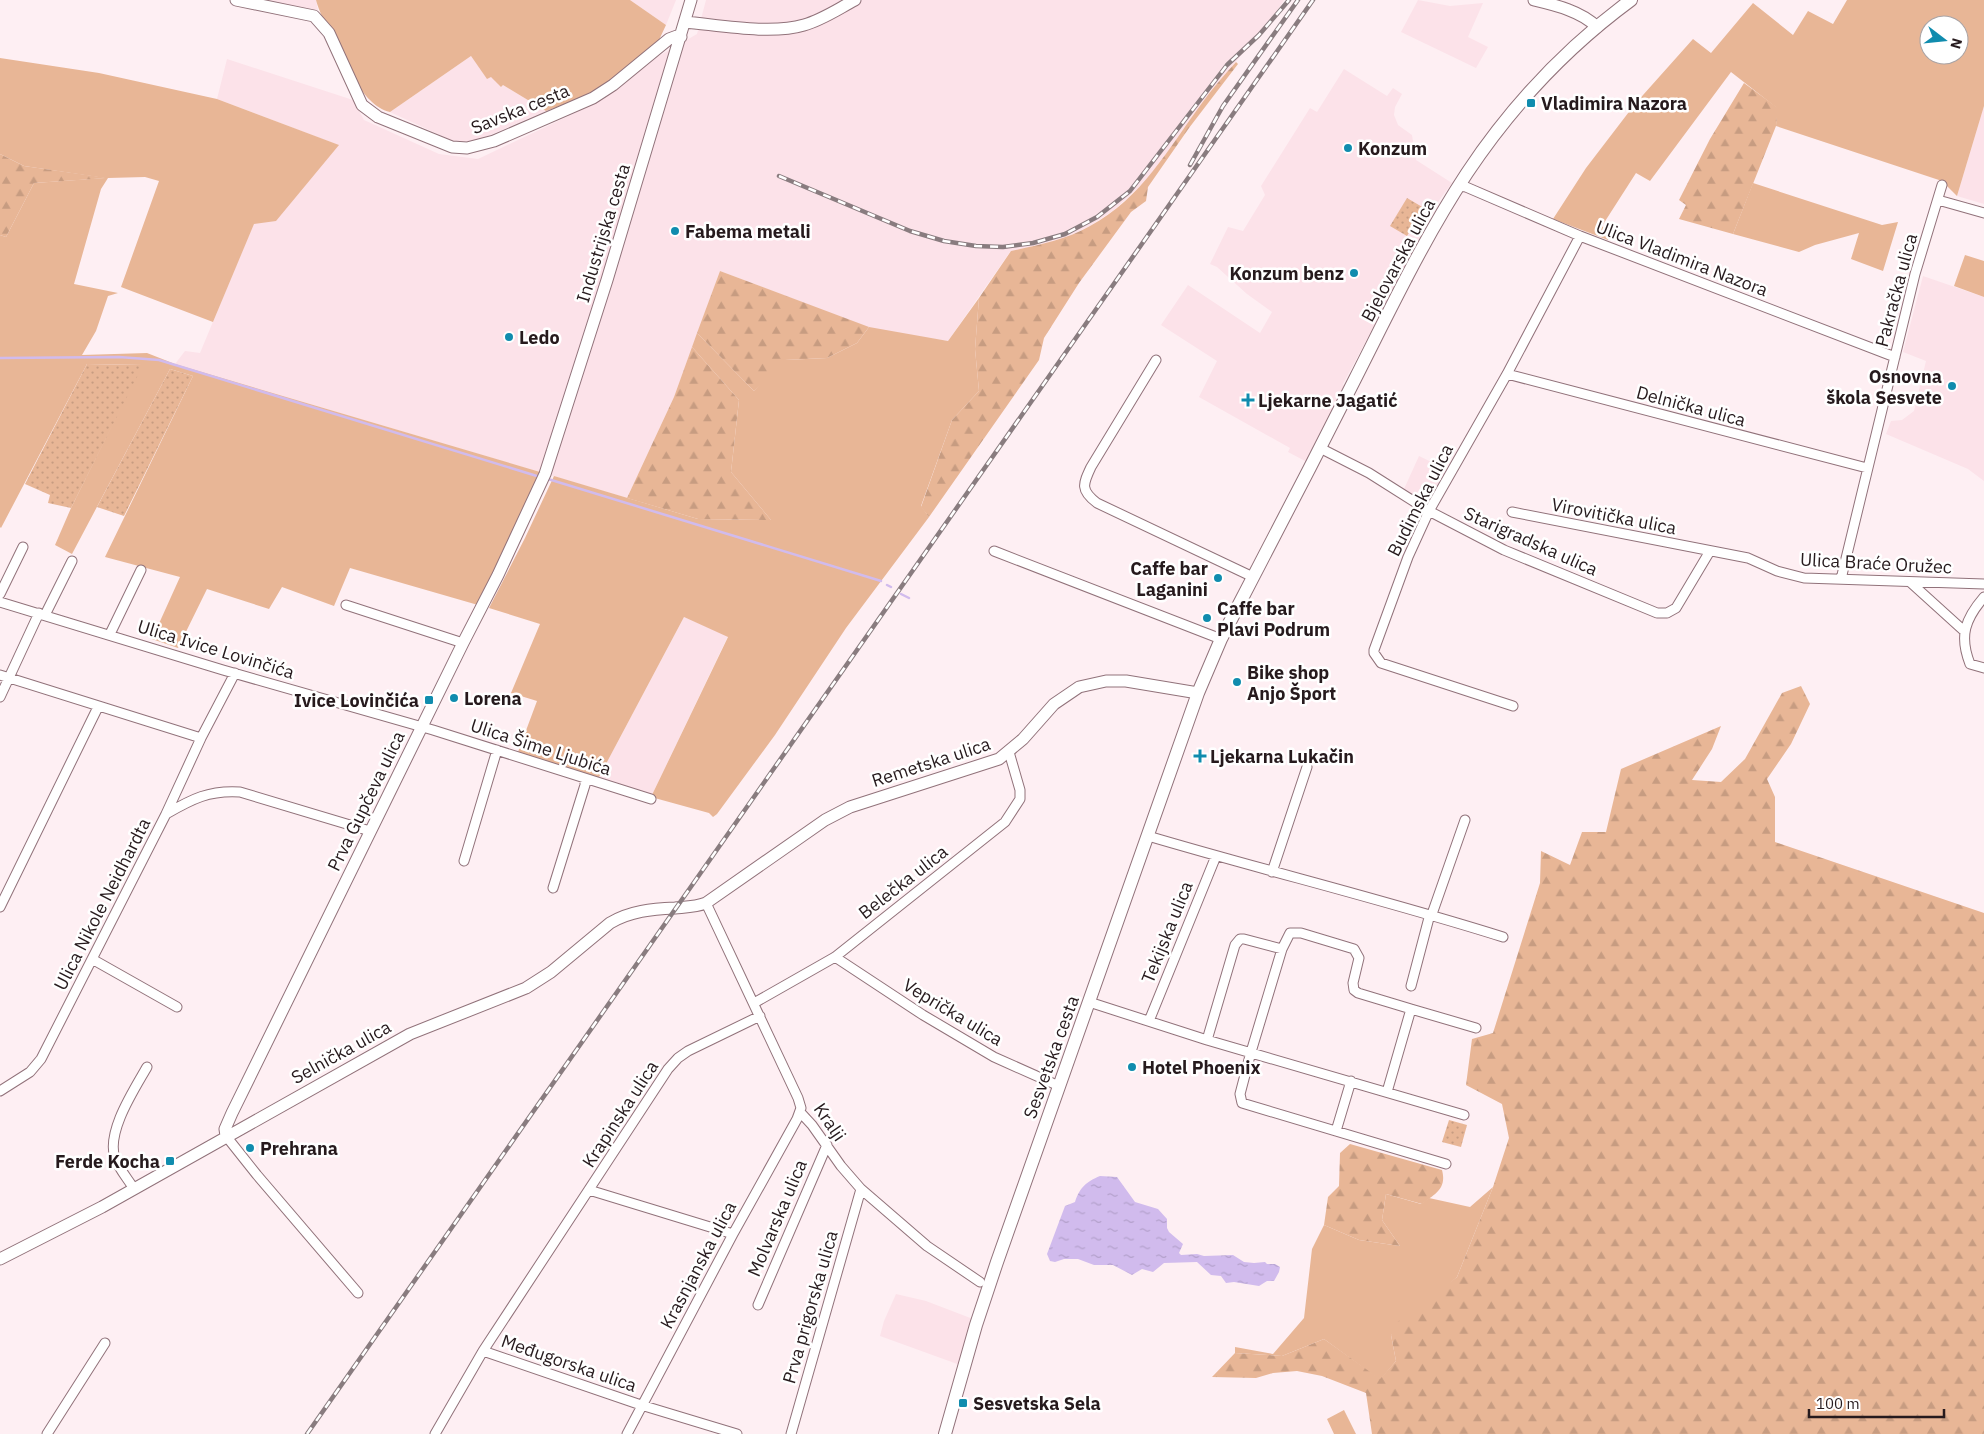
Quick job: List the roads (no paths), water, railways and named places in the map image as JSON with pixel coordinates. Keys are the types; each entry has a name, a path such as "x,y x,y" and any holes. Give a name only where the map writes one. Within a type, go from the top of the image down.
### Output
{"main road":[{"name":"Bjelovarska ulica","path":"1198,694 1220,640 1253,577 1325,450 1410,271 1459,186 1486,146 1517,106 1597,27 1630,0"},
{"name":"Sesvetska cesta","path":"945,1434 987,1292 1198,694"}],"street":[{"name":"Savska cesta","path":"236,0 314,16 329,33 362,105 378,117 442,144 460,148 478,146 494,141 588,101 613,85 668,39 681,36"},
{"name":"Industrijska cesta","path":"544,478 610,270 691,0"},
{"path":"685,22 758,28 790,28 814,22 855,0"},
{"path":"1534,0 1578,14 1597,27"},
{"name":"Pakračka ulica","path":"1841,579 1915,274 1942,185"},
{"name":"Ulica Vladimira Nazora","path":"1459,186 1580,236 1895,357"},
{"path":"1938,200 1984,213"},
{"name":"Budimska ulica","path":"1513,706 1381,663 1374,653 1408,557 1429,511 1507,374 1580,236"},
{"path":"1156,360 1091,466 1084,488 1090,498 1097,503 1253,577"},
{"name":"Delnička ulica","path":"1507,374 1867,468"},
{"name":"Starigradska ulica","path":"1325,450 1368,473 1429,511 1504,550 1657,613 1667,613 1676,608 1710,551"},
{"name":"Prva Gupčeva ulica","path":"226,1136 225,1129 232,1113 463,643 498,576 544,478"},
{"name":"Virovitička ulica","path":"1512,512 1710,551"},
{"path":"0,594 23,547"},
{"path":"994,551 1220,640"},
{"name":"Ulica Braće Oružec","path":"1710,551 1748,558 1777,571 1804,578 1984,584"},
{"path":"0,697 5,677 72,561"},
{"path":"110,634 141,570"},
{"path":"1910,582 1964,630"},
{"path":"1984,596 1975,607 1964,630 1965,651 1970,664 1984,668"},
{"name":"Ulica Ivice Lovinčića","path":"0,602 422,727"},
{"path":"346,606 463,643"},
{"path":"166,814 201,738 235,673"},
{"path":"5,677 201,738"},
{"name":"Remetska ulica","path":"706,903 825,820 850,807 999,759 1009,752 1054,704 1069,693 1092,683 1126,681 1198,694"},
{"path":"0,907 98,706"},
{"name":"Ulica Šime Ljubića","path":"422,727 651,799"},
{"path":"464,861 497,750"},
{"name":"Belečka ulica","path":"754,1003 835,957 1005,822 1020,799 1020,790 1009,752"},
{"path":"1272,872 1307,767"},
{"path":"553,888 585,785 585,779"},
{"name":"Ulica Nikole Neidhardta","path":"0,1091 19,1080 36,1066 51,1041 166,814 204,794 240,792 370,832"},
{"path":"1411,986 1431,914 1465,820"},
{"path":"1148,836 1272,872 1431,914 1503,937"},
{"name":"Tekijska ulica","path":"1149,1021 1216,856"},
{"name":"Kralji","path":"706,903 798,1098 800,1112 861,1189 927,1246 980,1282"},
{"name":"Selnička ulica","path":"0,1259 68,1226 410,1034 513,994 533,984 551,972 610,923 619,918 644,910 693,906 706,903"},
{"path":"1446,1164 1242,1104 1240,1094 1282,949 1287,936 1293,932 1354,949 1359,958 1353,983 1354,990 1358,993 1476,1028"},
{"path":"1207,1040 1237,941 1244,939 1282,949"},
{"name":"Veprička ulica","path":"835,957 923,1015 994,1057 1059,1086"},
{"path":"92,959 177,1007"},
{"path":"1090,1002 1207,1040 1464,1115"},
{"path":"1387,1092 1411,1009"},
{"name":"Krapinska ulica","path":"483,1351 668,1068 688,1051 760,1016"},
{"path":"134,1189 115,1158 114,1140 119,1121 147,1067"},
{"path":"1336,1131 1351,1081"},
{"name":"Krasnjanska ulica","path":"627,1434 800,1112"},
{"path":"226,1136 257,1176 358,1293"},
{"name":"Molvarska ulica","path":"758,1305 827,1145"},
{"name":"Prva prigorska ulica","path":"791,1434 861,1189"},
{"name":"Krapinska ulica","path":"589,1190 733,1234"},
{"path":"47,1434 105,1343"},
{"name":"Međugorska ulica","path":"435,1434 483,1351 641,1405 737,1434"}],"water":[{"path":"1100,1176 1117,1177 1135,1202 1158,1209 1167,1219 1169,1232 1183,1244 1179,1253 1181,1255 1233,1255 1244,1262 1275,1264 1280,1267 1274,1281 1267,1281 1259,1286 1234,1282 1226,1283 1221,1276 1211,1275 1197,1262 1164,1263 1153,1272 1142,1269 1132,1275 1113,1265 1094,1265 1078,1259 1050,1261 1047,1254 1065,1206 1075,1202 1084,1186"}],"waterway":[{"path":"0,358 119,357 159,360 540,477"},
{"path":"548,479 881,581"},
{"path":"887,585 891,587"},
{"path":"901,594 909,598"}],"railway":[{"path":"779,176 910,231 944,241 976,246 1003,247 1033,243 1065,234 1097,217 1130,191 1227,65 1259,35 1289,0"},
{"path":"1190,165 1223,106 1298,0"},
{"path":"307,1434 1313,0"}],"place":[{"name":"Vladimira Nazora","path":"1531,103"},
{"name":"Konzum","path":"1348,148"},
{"name":"Fabema metali","path":"675,231"},
{"name":"Konzum benz","path":"1354,273"},
{"name":"Ledo","path":"509,337"},
{"name":"Osnovna škola Sesvete","path":"1952,386"},
{"name":"Ljekarne Jagatić","path":"1248,400"},
{"name":"Caffe bar Laganini","path":"1218,578"},
{"name":"Caffe bar Plavi Podrum","path":"1207,618"},
{"name":"Bike shop Anjo Šport","path":"1237,682"},
{"name":"Lorena","path":"454,698"},
{"name":"Ivice Lovinčića","path":"429,700"},
{"name":"Ljekarna Lukačin","path":"1200,756"},
{"name":"Hotel Phoenix","path":"1132,1067"},
{"name":"Prehrana","path":"250,1148"},
{"name":"Ferde Kocha","path":"170,1161"},
{"name":"Sesvetska Sela","path":"963,1403"}]}
